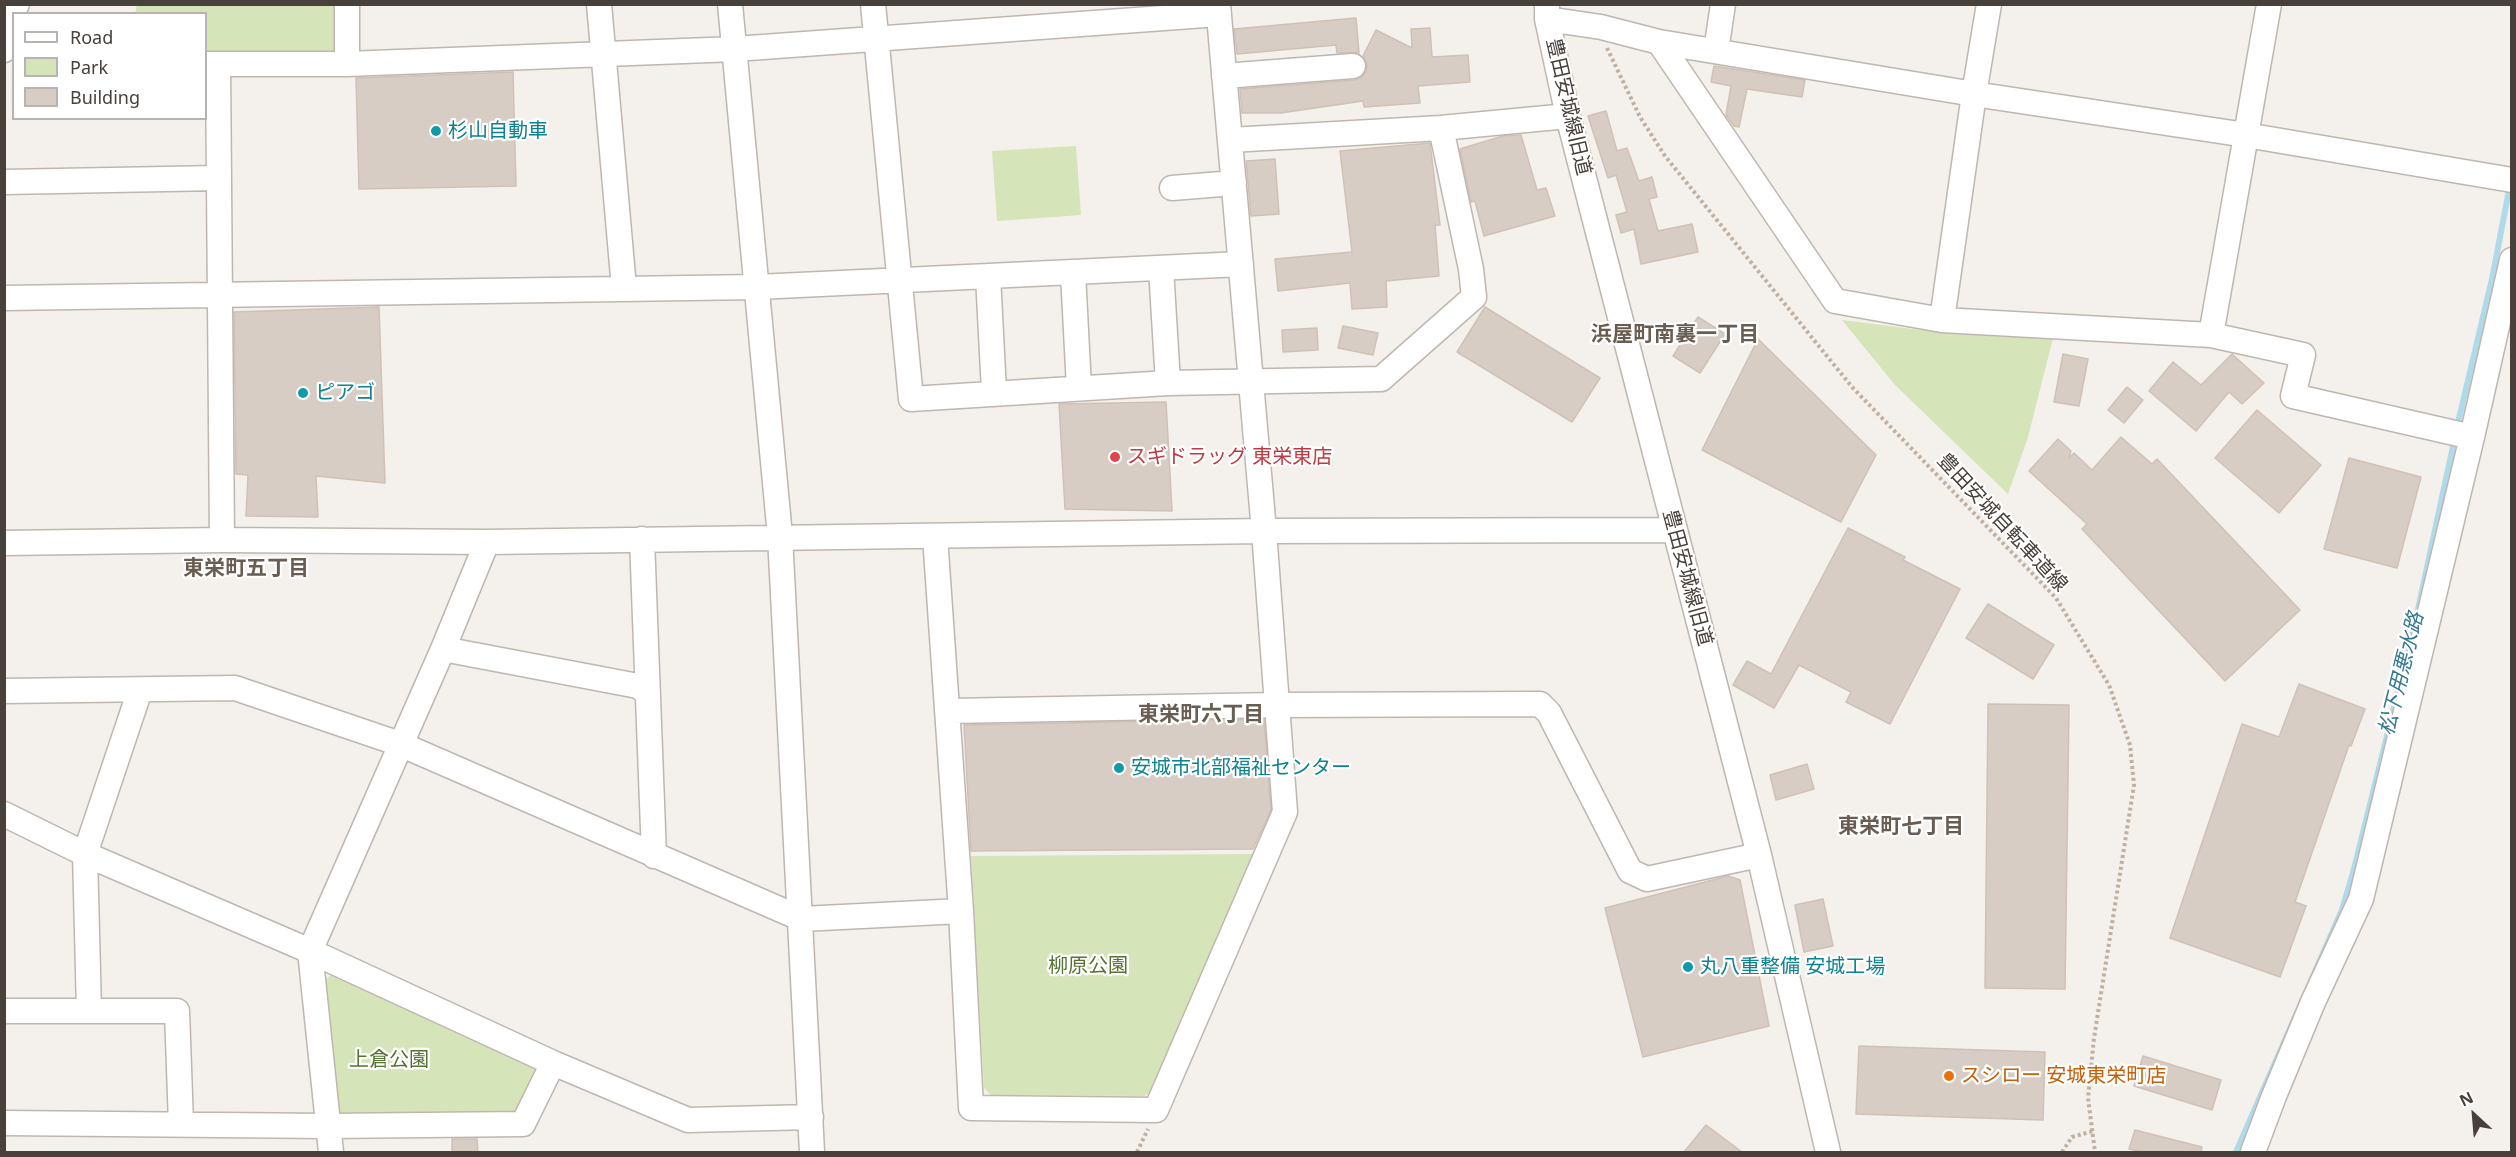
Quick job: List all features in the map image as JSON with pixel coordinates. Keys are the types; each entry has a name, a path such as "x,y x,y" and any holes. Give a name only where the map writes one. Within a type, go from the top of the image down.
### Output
{"street":[{"path":"347,4 347,63"},
{"path":"599,4 624,288"},
{"path":"730,4 780,536 813,1152"},
{"path":"873,4 911,399 994,392 1168,383 1381,379 1474,297 1472,269 1441,128"},
{"path":"1716,51 1724,4"},
{"path":"1942,320 1989,4"},
{"path":"2211,335 2269,4"},
{"path":"222,540 219,178 212,64 347,63 735,49 1218,9 1264,531 1285,812 1156,1110 971,1108 962,911 935,536"},
{"path":"1547,12 1659,42 1974,94 2246,135 2507,180"},
{"name":"豊田安城線旧道","path":"1547,12 1568,116 1759,855 1828,1152"},
{"path":"4,27 12,13"},
{"path":"4,50 12,37"},
{"path":"1659,42 1835,301 1942,320 2211,335 2303,355 2293,396 2461,435"},
{"path":"1224,76 1353,66"},
{"path":"1230,140 1441,128 1568,116"},
{"path":"4,182 219,178"},
{"path":"1172,188 1234,183"},
{"path":"2253,1152 2304,1023 2361,899 2461,435 2511,260"},
{"path":"4,298 757,287 1241,264"},
{"path":"1161,268 1168,383"},
{"path":"1073,273 1079,388"},
{"path":"988,276 994,392"},
{"path":"4,543 222,540 487,542 780,536 1264,531 1674,530"},
{"path":"642,540 654,856"},
{"path":"331,1152 310,951 487,542"},
{"path":"442,649 638,686 648,694"},
{"path":"4,691 235,688 400,744 802,919 962,911"},
{"path":"89,1011 85,854 140,690"},
{"path":"949,711 1276,705 1540,704 1549,713 1630,871 1647,879 1759,855"},
{"path":"4,814 85,854 310,951 553,1063 688,1120 811,1117"},
{"path":"4,1011 177,1011 181,1124"},
{"path":"4,1123 327,1126 523,1124 553,1063"}],"path":[{"name":"豊田安城自転車道線","path":"1601,27 1608,54 1640,117 1665,156 1852,387 2056,598 2109,685 2130,745 2133,785 2094,1038 2088,1098 2095,1152"},
{"path":"2062,1152 2072,1137 2093,1131"}],"green space":[{"path":"137,4 339,5 340,43 332,53 207,54 207,12 135,12"},
{"path":"1076,146 1081,215 997,221 992,151"},
{"path":"1842,320 1944,333 2053,338 2028,437 2008,494 1895,385"},
{"name":"柳原公園","path":"1256,854 1153,1092 1144,1096 991,1095 984,1088 971,856"},
{"name":"上倉公園","path":"336,972 536,1062 540,1071 521,1112 347,1117 337,1110 323,981"}],"building":[{"path":"1356,18 1359,53 1337,53 1336,45 1237,54 1234,29"},
{"path":"1430,28 1432,57 1468,55 1470,82 1418,86 1420,103 1364,107 1363,101 1281,113 1242,113 1240,89 1355,80 1366,72 1367,64 1363,56 1376,30 1412,48 1411,29"},
{"path":"1714,66 1805,80 1802,97 1747,89 1739,127 1734,126 1726,115 1731,86 1711,82"},
{"name":"杉山自動車","path":"513,72 516,186 359,189 356,78"},
{"path":"1606,111 1617,151 1627,148 1639,181 1652,177 1657,197 1649,199 1658,231 1692,224 1698,252 1641,264 1634,229 1621,233 1616,215 1627,212 1616,175 1608,178 1588,116"},
{"path":"1521,135 1537,190 1546,188 1555,216 1484,236 1475,201 1471,202 1460,149 1503,136"},
{"path":"1430,143 1440,225 1435,225 1439,276 1386,281 1387,307 1352,309 1350,283 1278,291 1275,259 1352,252 1340,151"},
{"path":"1275,159 1279,214 1251,216 1246,161"},
{"name":"ピアゴ","path":"379,307 385,483 316,476 318,517 246,516 248,475 236,474 234,312"},
{"path":"1485,307 1600,378 1572,422 1457,352"},
{"path":"1698,317 1725,334 1700,373 1673,356"},
{"path":"1343,326 1378,333 1373,355 1338,348"},
{"path":"1317,328 1318,350 1283,352 1282,330"},
{"path":"1758,339 1876,455 1841,522 1702,450"},
{"path":"2063,354 2088,359 2079,406 2054,402"},
{"path":"2232,354 2264,383 2242,404 2229,392 2196,431 2149,391 2173,362 2201,385"},
{"path":"2127,387 2143,400 2124,423 2108,410"},
{"name":"スギドラッグ 東栄東店","path":"1166,402 1172,511 1065,509 1059,404"},
{"path":"2257,410 2321,465 2279,513 2215,458"},
{"path":"2121,437 2152,464 2157,459 2300,610 2225,681 2082,529 2087,524 2029,471 2058,439 2071,451 2069,458 2074,453 2092,470"},
{"path":"2349,458 2421,477 2397,568 2324,549"},
{"path":"1848,528 1960,589 1890,724 1846,702 1851,692 1799,665 1774,708 1733,685 1747,661 1771,674"},
{"path":"1988,604 2054,645 2033,679 1966,638"},
{"path":"2299,684 2365,709 2351,746 2349,745 2295,902 2306,906 2280,977 2170,938 2242,724 2279,737"},
{"path":"1988,704 2069,705 2065,989 1985,988"},
{"name":"安城市北部福祉センター","path":"1264,719 1271,810 1253,849 971,851 964,725"},
{"path":"1807,764 1814,789 1776,800 1770,775"},
{"name":"丸八重整備 安城工場","path":"1728,876 1740,880 1769,1026 1643,1057 1605,908"},
{"path":"1823,899 1833,946 1804,952 1795,905"},
{"path":"1859,1046 2045,1052 2043,1120 1856,1114"},
{"path":"2143,1056 2221,1080 2212,1110 2134,1086"},
{"path":"1706,1125 1742,1152 1684,1152"},
{"path":"2135,1130 2202,1147 2201,1152 2144,1152 2129,1149"},
{"path":"452,1139 477,1139 478,1152 452,1152"}],"waterway":[{"name":"松下用悪水路","path":"2457,427 2492,279 2510,185"},
{"name":"松下用悪水路","path":"2236,1152 2342,910 2416,619 2455,437"}],"place":[{"name":"杉山自動車","path":"436,131"},
{"name":"ピアゴ","path":"303,393"},
{"name":"スギドラッグ 東栄東店","path":"1115,457"},
{"name":"安城市北部福祉センター","path":"1119,768"},
{"name":"丸八重整備 安城工場","path":"1688,967"},
{"name":"スシロー 安城東栄町店","path":"1949,1076"}],"district":[{"name":"浜屋町南裏一丁目","path":"1675,335"},
{"name":"東栄町五丁目","path":"246,569"},
{"name":"東栄町六丁目","path":"1201,715"},
{"name":"東栄町七丁目","path":"1901,827"}]}
